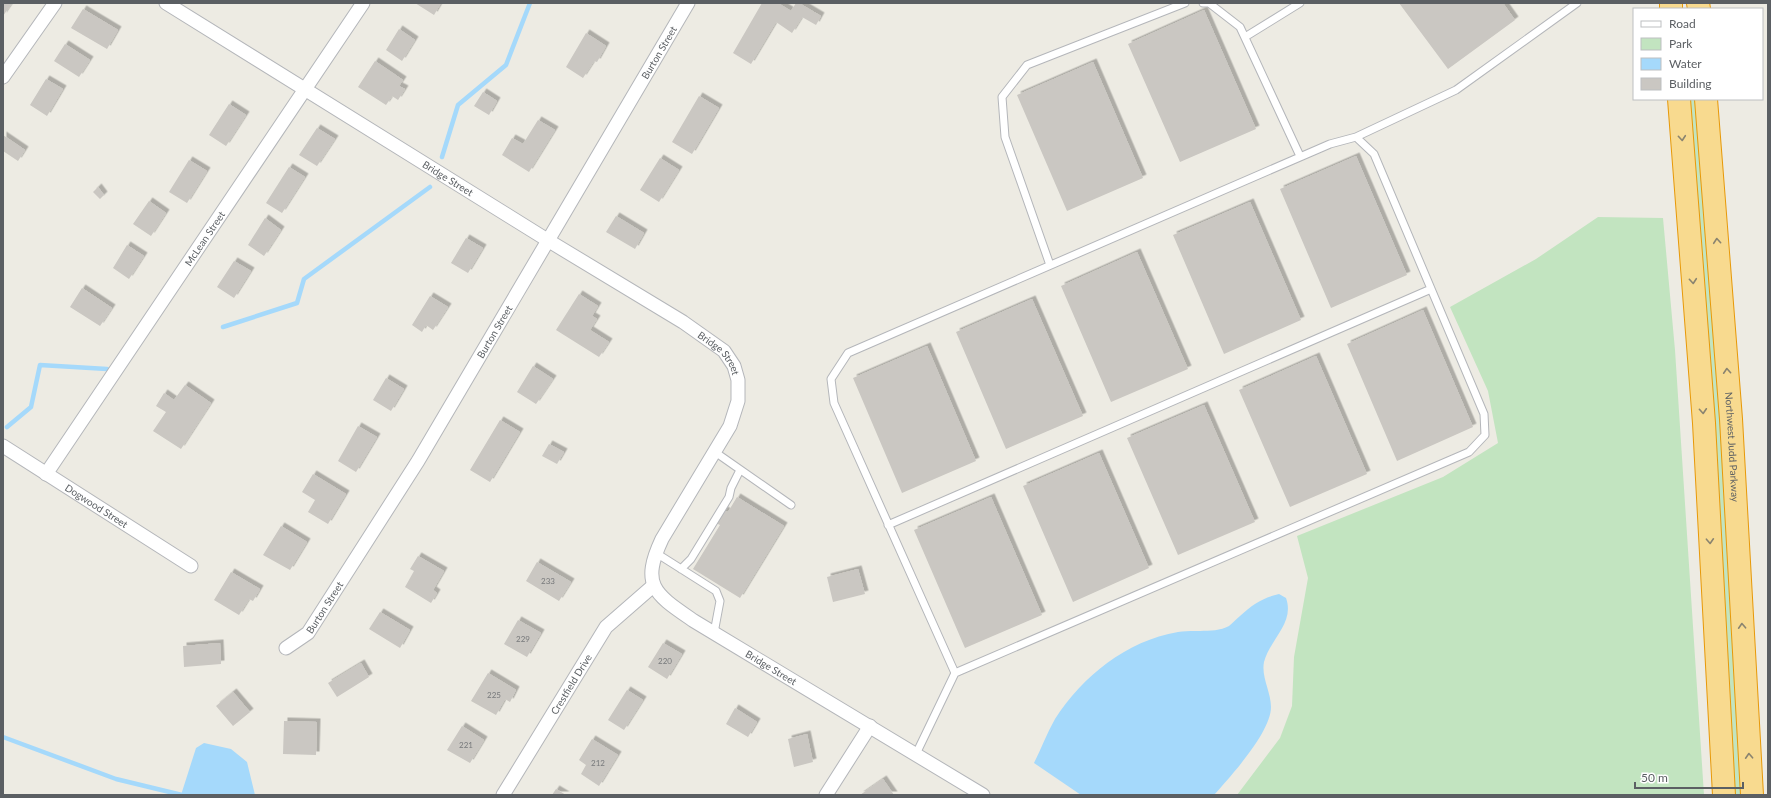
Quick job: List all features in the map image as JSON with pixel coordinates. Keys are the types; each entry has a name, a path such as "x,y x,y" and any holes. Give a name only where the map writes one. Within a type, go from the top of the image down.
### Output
{"highway":[{"path":"1679,100 1704,423 1724,795"},
{"name":"Northwest Judd Parkway","path":"1706,100 1731,419 1752,795"}],"street":[{"path":"3,77 55,3"},
{"name":"Bridge Street","path":"166,3 549,241 683,322 724,351 734,366 738,380 738,401 730,426 656,553 651,577 653,586 672,606 714,633 983,795"},
{"name":"McLean Street","path":"46,474 363,3"},
{"name":"Burton Street","path":"286,648 308,633 418,461 688,3"},
{"name":"Dogwood Street","path":"3,446 191,566"},
{"name":"Crestfield Drive","path":"503,795 606,627 653,586"},
{"path":"826,795 870,726"}],"lane":[{"path":"1050,266 1005,137 1002,97 1027,65 1185,3"},
{"path":"1203,3 1209,3 1240,27 1300,156"},
{"path":"1245,37 1300,3"},
{"path":"955,673 834,403 831,379 848,353 1300,156 1330,144 1356,137 1456,90 1577,3"},
{"path":"916,754 955,673 1469,452 1485,435 1484,414 1374,154 1356,137"},
{"path":"888,525 1431,288"},
{"path":"715,452 791,505"},
{"path":"681,569 691,559 729,498 731,488 740,470"},
{"path":"656,553 716,592 720,601 714,633"}],"green space":[{"path":"1687,100 1698,100 1724,451 1743,795 1732,795"},
{"path":"1598,217 1663,218 1675,350 1704,795 1237,795 1280,738 1292,706 1294,657 1308,578 1297,536 1443,477 1498,443 1488,391 1450,307 1536,259"}],"water":[{"path":"1279,594 1286,598 1288,607 1285,623 1271,646 1264,662 1263,668 1271,701 1269,717 1264,729 1249,753 1214,795 1081,795 1034,763 1052,724 1066,703 1093,675 1108,663 1141,643 1159,637 1184,631 1217,630 1229,626 1258,602"},
{"path":"204,743 231,749 247,762 255,795 181,795 196,748"}],"building":[{"path":"3,3 12,3 3,16"},
{"path":"415,3 441,3 434,15"},
{"path":"762,3 778,3 791,11 796,3 799,3 821,16 816,25 802,17 792,33 776,22 751,64 733,53"},
{"path":"1399,3 1503,3 1515,20 1448,69"},
{"path":"83,9 118,30 107,49 71,28"},
{"path":"1204,10 1256,129 1180,162 1128,44"},
{"path":"399,29 415,40 402,61 386,50"},
{"path":"586,33 606,46 597,62 594,61 583,78 566,67"},
{"path":"65,44 90,60 79,77 54,61"},
{"path":"375,61 403,80 399,86 405,89 398,100 392,96 386,105 358,87"},
{"path":"1093,62 1143,178 1067,211 1017,95"},
{"path":"46,79 63,89 47,116 30,105"},
{"path":"483,92 497,101 489,115 474,106"},
{"path":"699,96 719,108 692,154 672,142"},
{"path":"229,104 246,115 226,146 209,135"},
{"path":"538,120 555,130 529,172 502,155 512,138 523,144"},
{"path":"317,128 335,139 317,166 299,155"},
{"path":"3,135 25,150 18,161 3,151"},
{"path":"1356,156 1407,275 1331,308 1280,189"},
{"path":"660,158 679,170 659,202 640,190"},
{"path":"189,160 207,171 187,203 169,192"},
{"path":"289,167 305,177 282,213 266,203"},
{"path":"98,187 104,195 100,199 93,192"},
{"path":"149,201 166,213 151,236 133,224"},
{"path":"1250,202 1301,320 1224,354 1173,235"},
{"path":"616,216 644,233 635,249 606,232"},
{"path":"265,218 281,230 264,256 248,245"},
{"path":"466,238 483,248 468,273 451,263"},
{"path":"127,245 144,256 129,279 113,268"},
{"path":"1137,252 1188,369 1111,402 1061,286"},
{"path":"234,261 251,271 234,298 217,287"},
{"path":"82,288 112,308 100,326 70,307"},
{"path":"579,294 598,306 592,316 597,319 590,330 609,342 599,357 556,330"},
{"path":"430,296 448,307 433,330 426,325 422,332 412,325"},
{"path":"1032,299 1083,416 1006,449 956,332"},
{"path":"1423,310 1473,427 1397,461 1347,344"},
{"path":"927,346 976,461 902,493 853,378"},
{"path":"1316,356 1367,474 1290,507 1239,390"},
{"path":"533,366 553,379 536,404 517,392"},
{"path":"386,378 404,389 391,411 373,400"},
{"path":"185,385 211,403 181,449 153,431 166,412 156,406 164,393 174,400"},
{"path":"1204,405 1255,522 1178,555 1127,438"},
{"path":"500,420 520,432 490,482 470,470"},
{"path":"358,426 377,437 356,472 338,461"},
{"path":"549,444 564,452 557,464 542,456"},
{"path":"1099,453 1149,568 1073,602 1023,486"},
{"path":"313,474 346,494 328,524 308,512 315,500 302,492"},
{"path":"737,497 784,526 740,598 693,569 720,525 716,523 724,510 728,512"},
{"path":"991,497 1042,615 965,648 914,530"},
{"path":"281,526 307,542 290,570 263,555"},
{"path":"418,556 444,571 433,590 437,593 431,603 405,587 414,571 410,569"},
{"path":"537,562 571,582 559,601 526,581"},
{"path":"858,569 865,594 833,602 827,577"},
{"path":"231,572 260,589 253,601 249,599 239,615 214,600"},
{"path":"380,612 410,630 400,648 369,629"},
{"path":"518,620 541,633 527,657 504,644"},
{"path":"220,643 221,664 184,667 183,646"},
{"path":"663,643 682,654 667,679 648,667"},
{"path":"361,663 369,677 337,697 328,683"},
{"path":"488,673 516,690 510,702 505,699 496,715 471,701"},
{"path":"627,690 643,700 624,730 608,720"},
{"path":"233,692 250,712 233,726 216,706"},
{"path":"735,708 757,722 748,737 726,724"},
{"path":"284,721 317,722 316,755 283,754"},
{"path":"462,726 484,740 470,763 447,750"},
{"path":"807,734 813,762 794,767 788,739"},
{"path":"592,739 618,755 599,786 581,774 586,765 579,760"},
{"path":"883,779 894,795 860,795"},
{"path":"556,789 566,795 552,795"}],"waterway":[{"path":"442,157 458,105 506,65 530,3"},
{"path":"223,327 297,303 304,279 430,187"},
{"path":"7,427 31,407 40,365 107,369"},
{"path":"3,737 116,779 182,795"}]}
